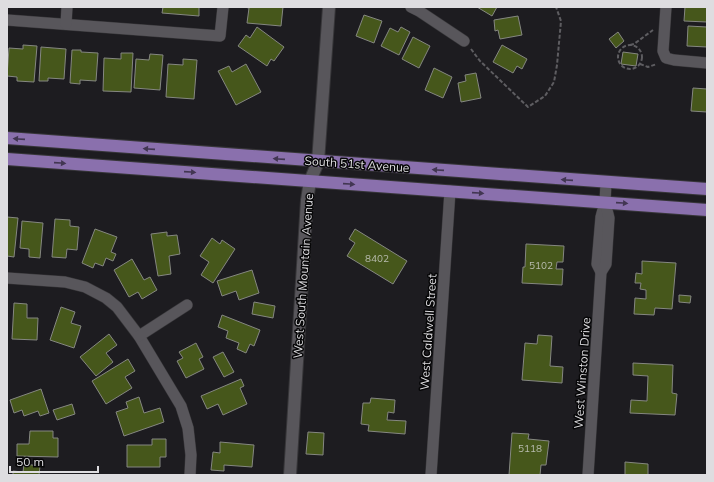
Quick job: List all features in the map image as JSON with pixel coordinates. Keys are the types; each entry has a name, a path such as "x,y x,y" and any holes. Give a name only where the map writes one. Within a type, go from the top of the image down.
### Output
{"main road":[{"name":"South 51st Avenue","path":"7,138 318,162 707,189"},
{"name":"South 51st Avenue","path":"7,159 707,210"}],"street":[{"path":"66,24 67,7"},
{"path":"7,20 220,36 222,7"},
{"name":"West South Mountain Avenue","path":"290,475 307,200 310,181 318,162 329,7"},
{"path":"411,7 420,11 464,41"},
{"path":"666,7 663,51 666,58 674,60 707,62"},
{"name":"West Winston Drive","path":"588,475 601,272 606,264 600,217 605,202 606,182"},
{"name":"West Caldwell Street","path":"431,475 450,191"},
{"path":"7,278 66,282 86,287 106,298 117,307 140,336 181,406 188,428 191,455 190,475"},
{"path":"140,336 187,305"}],"path":[{"path":"464,41 480,61 528,107 545,96 554,82 561,21 556,7"},
{"path":"629,46 634,46 640,52 641,60 640,64 636,67 628,69 621,66 618,62 619,51 624,47 634,44 664,24"},
{"path":"640,64 648,67 655,65 666,58"}],"building":[{"path":"163,7 199,7 199,16 162,13"},
{"path":"244,7 283,7 281,26 247,23 249,8"},
{"path":"477,7 497,7 492,16"},
{"path":"685,7 707,7 707,22 684,21"},
{"path":"364,15 382,21 374,43 356,36"},
{"path":"518,16 522,35 500,39 498,30 495,31 494,20"},
{"path":"688,26 707,27 707,47 687,46"},
{"path":"257,27 284,47 274,61 271,59 267,66 238,46 246,35 250,38"},
{"path":"401,27 410,32 399,55 381,46 390,28 398,32"},
{"path":"618,32 624,41 616,48 609,39"},
{"path":"413,37 430,46 419,68 402,59"},
{"path":"23,45 37,46 34,82 17,81 17,77 7,76 9,48 23,49"},
{"path":"502,45 527,59 522,69 517,66 513,73 493,62"},
{"path":"41,47 66,49 64,79 48,78 48,81 39,81"},
{"path":"72,50 98,53 96,81 80,80 80,84 70,83"},
{"path":"623,52 638,54 636,66 621,64"},
{"path":"121,53 133,53 131,92 103,91 104,58 121,59"},
{"path":"150,54 163,55 160,90 134,88 136,59 149,60"},
{"path":"183,59 197,60 194,99 166,97 168,64 183,65"},
{"path":"246,64 261,92 236,105 218,71 229,66 232,72"},
{"path":"434,68 452,77 443,98 425,90"},
{"path":"476,73 481,98 461,102 458,83 466,81 465,75"},
{"path":"693,88 707,89 707,112 691,111"},
{"path":"7,217 18,218 14,257 7,256"},
{"path":"55,219 70,220 70,226 79,227 77,250 67,249 66,258 52,257"},
{"path":"22,221 43,223 40,258 29,257 29,249 20,248"},
{"path":"95,229 117,237 111,252 116,254 113,261 106,258 103,266 95,263 93,268 82,263"},
{"path":"355,229 407,261 393,284 347,256 355,243 349,239"},
{"path":"167,232 167,236 177,235 180,254 169,256 171,274 158,276 151,234"},
{"path":"212,238 220,244 222,240 235,249 213,283 201,275 209,262 200,256"},
{"path":"526,244 564,246 563,262 557,262 556,269 563,269 562,285 522,283 523,267 525,267"},
{"path":"132,259 144,280 150,277 157,290 142,299 138,292 129,297 114,270"},
{"path":"642,261 676,263 672,309 655,308 654,315 634,314 635,298 646,299 646,290 640,289 641,283 635,283 636,273 642,274"},
{"path":"252,270 259,293 239,300 236,291 222,296 217,281"},
{"path":"679,295 691,296 690,303 679,302"},
{"path":"254,302 275,306 273,318 252,314"},
{"path":"14,303 27,304 27,318 38,318 37,340 12,339"},
{"path":"61,307 75,312 71,323 81,326 74,348 50,340"},
{"path":"222,315 260,330 254,346 250,344 246,353 237,349 239,343 226,338 228,331 218,327"},
{"path":"109,334 117,345 106,353 113,362 96,376 80,357"},
{"path":"538,335 552,336 550,366 563,367 562,383 522,380 525,343 537,344"},
{"path":"196,343 203,357 199,359 204,369 186,378 177,361 183,358 179,352"},
{"path":"223,352 234,372 224,377 213,357"},
{"path":"128,359 135,371 125,377 132,388 106,404 92,381"},
{"path":"633,363 673,365 672,393 677,394 675,415 630,413 631,400 647,401 648,376 633,375"},
{"path":"241,379 244,386 240,388 247,404 223,415 218,404 207,409 201,396"},
{"path":"41,389 49,413 40,416 38,411 24,416 22,410 14,413 10,400"},
{"path":"139,397 144,413 160,408 164,422 124,436 116,412 128,408 126,402"},
{"path":"371,398 395,400 394,413 388,412 387,420 406,421 405,434 368,431 369,425 361,424 363,403 370,403"},
{"path":"72,404 75,414 57,420 53,410"},
{"path":"30,431 53,431 53,438 58,438 58,457 17,456 17,444 29,444"},
{"path":"308,432 324,433 323,455 306,454"},
{"path":"512,433 529,434 528,439 549,441 546,465 541,465 540,475 509,475"},
{"path":"152,439 166,439 166,457 160,457 160,467 127,467 127,445 152,445"},
{"path":"220,442 254,445 252,467 224,465 224,471 211,470 213,452 220,453"},
{"path":"625,462 648,464 648,475 625,475"},
{"path":"24,464 40,466 39,475 13,475 13,471 23,472"}]}
